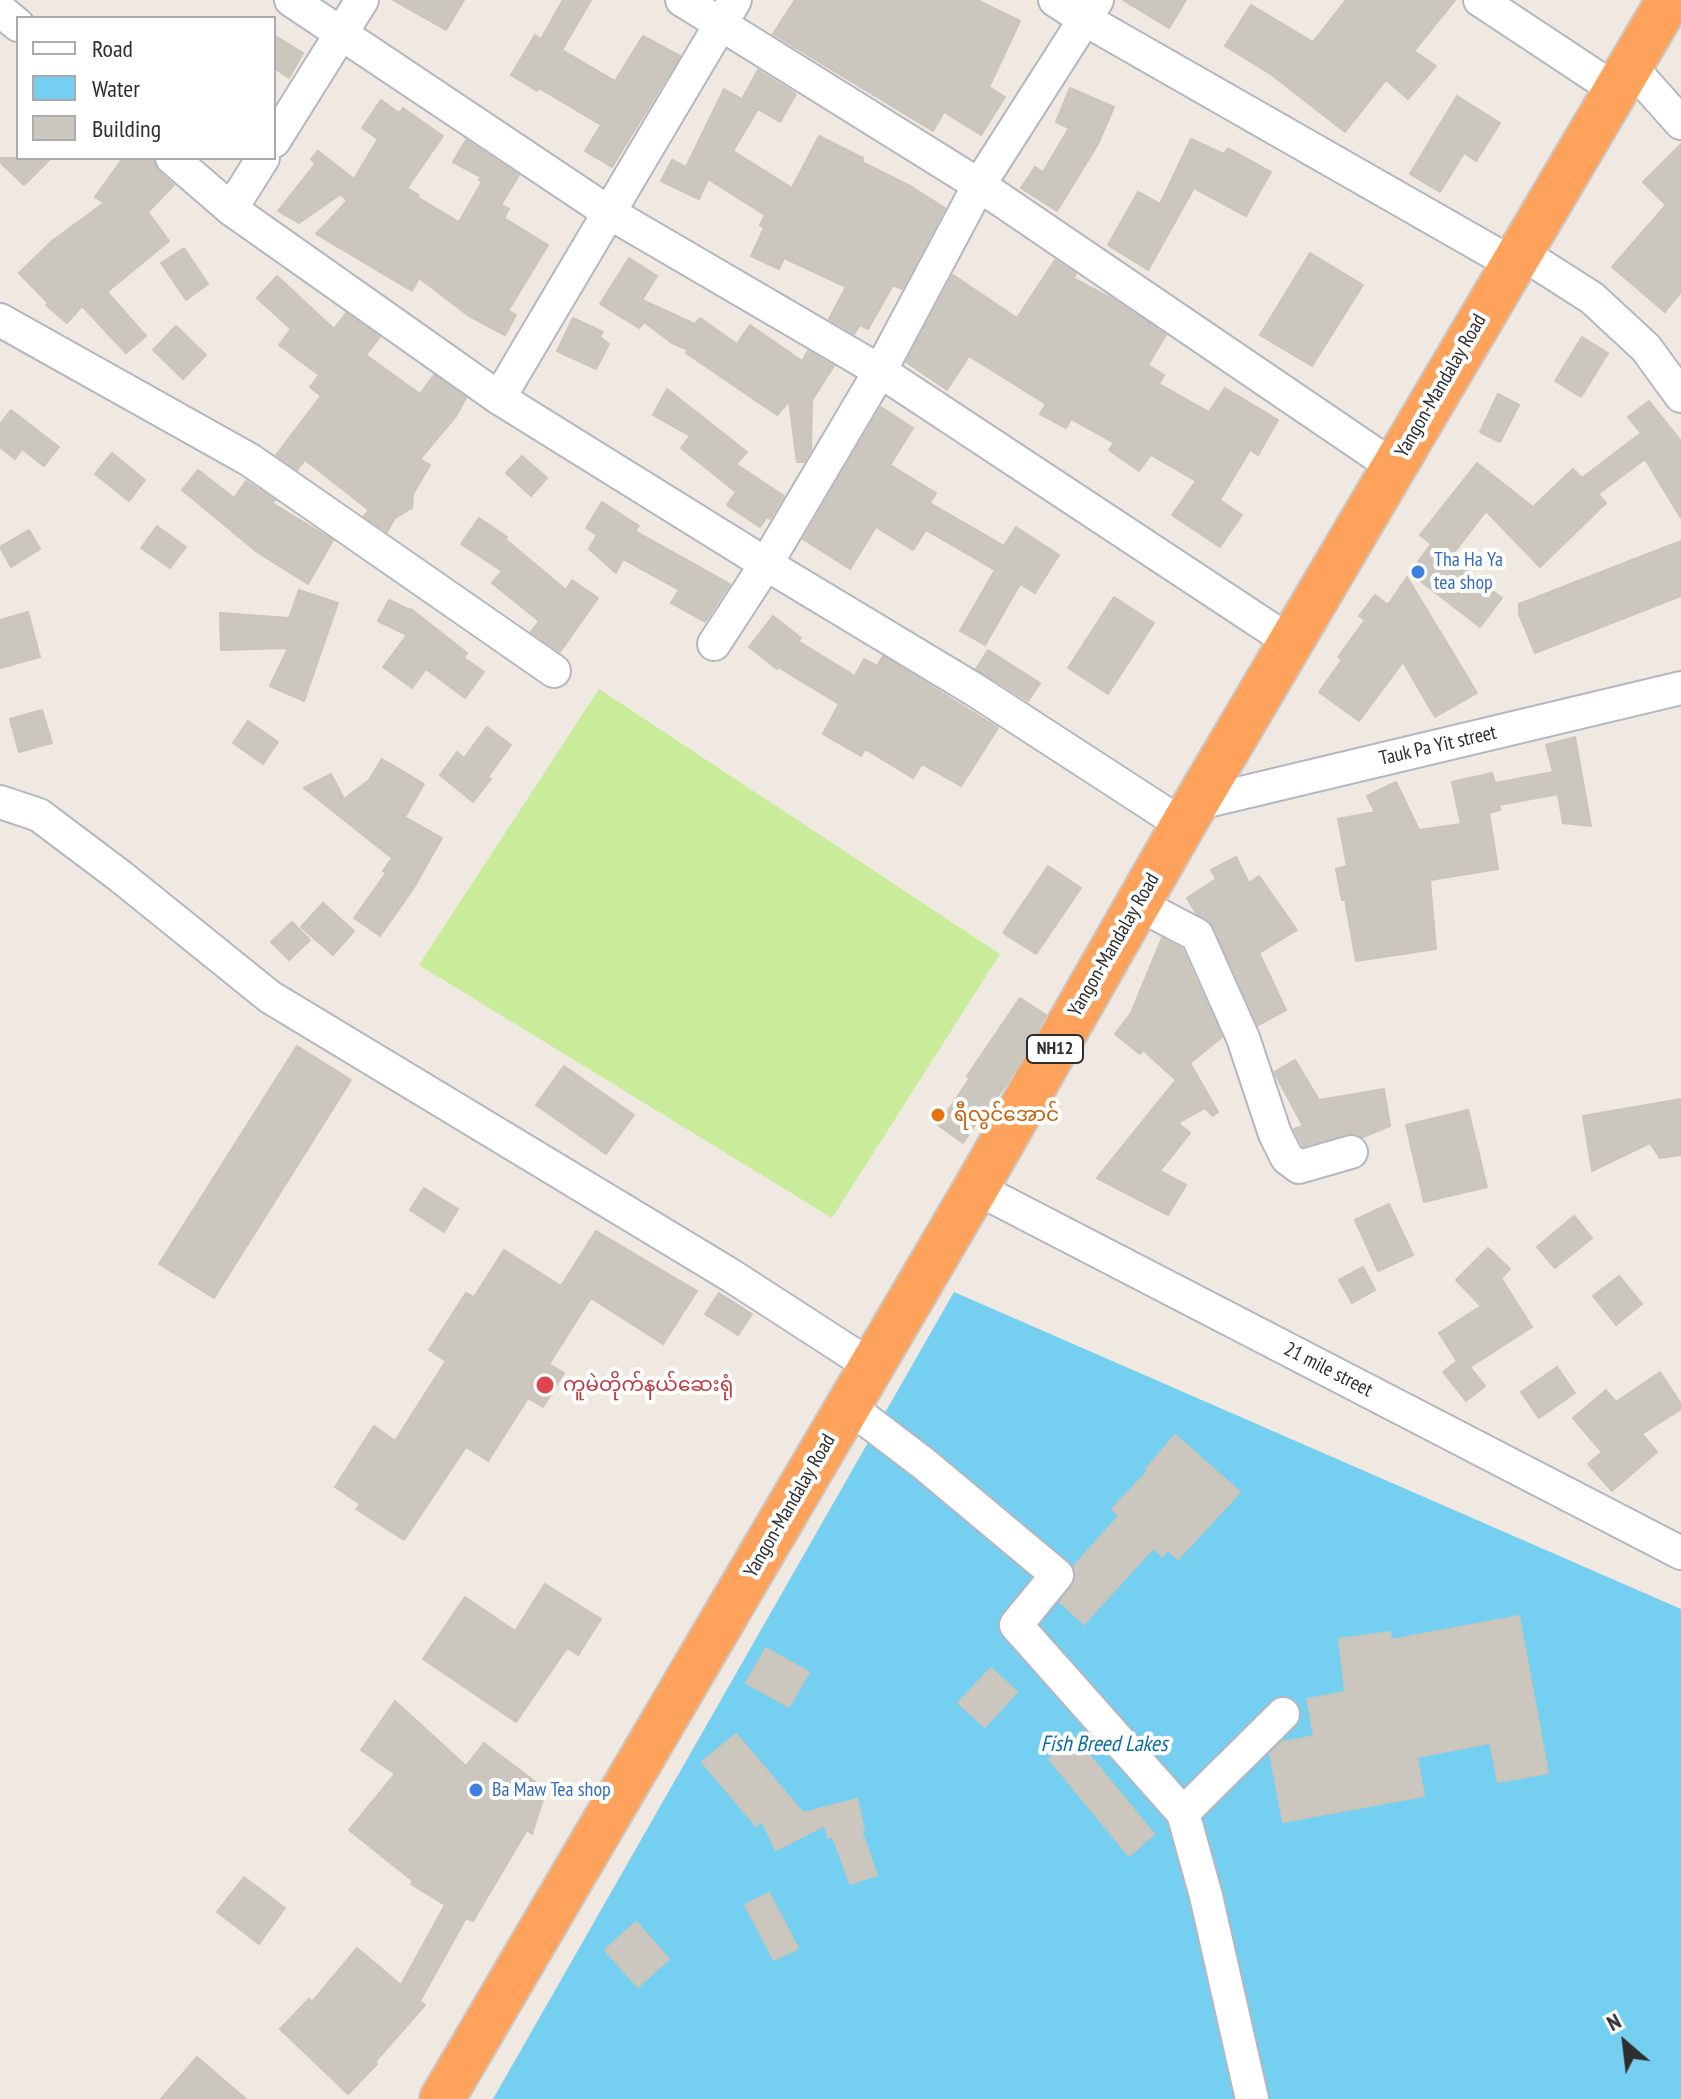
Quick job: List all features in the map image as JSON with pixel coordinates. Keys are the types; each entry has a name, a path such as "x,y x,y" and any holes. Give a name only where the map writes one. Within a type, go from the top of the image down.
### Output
{"highway":[{"name":"Yangon-Mandalay Road","path":"442,2099 976,1188 1189,814 1669,0"}],"street":[{"path":"291,0 608,212 880,371 1292,643"},
{"path":"276,138 362,0"},
{"path":"682,0 728,12 1394,467"},
{"path":"1055,0 1091,10 1517,258 1592,298 1646,348 1681,396"},
{"path":"1480,0 1623,78 1681,123"},
{"path":"0,10 16,23"},
{"path":"714,644 766,564 880,371 979,185 1091,10"},
{"path":"499,398 728,12"},
{"path":"174,160 231,209 499,398 766,564 1189,814"},
{"path":"231,209 262,160"},
{"path":"0,320 250,460 554,671"},
{"name":"Tauk Pa Yit street","path":"1189,814 1681,688"},
{"path":"0,802 39,815 270,997 732,1276 871,1366"},
{"path":"1138,904 1197,935 1243,1038 1275,1134 1287,1158 1299,1167 1351,1152"},
{"name":"21 mile street","path":"976,1188 1681,1553"},
{"path":"848,1406 923,1463 1057,1575 1016,1625 1183,1813 1206,1896 1252,2099"},
{"path":"1183,1813 1283,1714"}],"green space":[{"path":"599,689 1000,954 832,1218 419,965"}],"water":[{"name":"Fish Breed Lakes","path":"954,1292 1681,1609 1681,2099 493,2099"}],"building":[{"path":"393,0 464,0 446,30"},
{"path":"563,0 591,0 562,50 615,81 643,36 680,56 612,167 585,151 601,125 511,75 535,35 541,39"},
{"path":"795,0 977,0 1020,21 989,87 1005,97 981,135 944,112 933,131 773,34"},
{"path":"1123,0 1186,0 1169,28"},
{"path":"1346,0 1455,0 1414,51 1436,66 1408,99 1386,80 1345,132 1272,75 1225,46 1251,5 1313,42"},
{"path":"276,36 303,53 289,78 276,69"},
{"path":"758,70 796,94 780,122 758,109 733,151 792,188 819,136 863,158 862,162 945,208 902,289 893,285 868,329 860,325 854,334 829,319 846,287 784,258 779,269 751,256 764,228 760,225 765,215 708,179 699,199 661,181 672,160 686,167 724,89 742,99"},
{"path":"1070,88 1114,107 1098,144 1057,211 1021,188 1035,167 1043,172 1069,128 1056,122"},
{"path":"1457,96 1500,123 1476,161 1464,153 1440,192 1410,174"},
{"path":"381,100 399,113 403,108 443,136 407,188 459,222 482,182 479,180 481,177 453,162 466,140 519,175 501,205 509,209 504,218 548,245 508,311 516,315 505,335 469,316 419,278 412,291 316,234 347,201 341,194 299,223 278,211 315,164 311,159 318,151 354,179 378,139 362,128"},
{"path":"1191,139 1224,154 1228,148 1271,172 1246,216 1194,188 1148,270 1108,245 1138,192 1160,204"},
{"path":"1681,144 1681,292 1665,312 1612,267 1666,205 1643,182"},
{"path":"0,158 49,160 24,185 0,162"},
{"path":"122,160 155,160 159,172 174,185 148,212 169,241 107,292 146,336 126,353 82,306 67,323 46,305 48,303 19,273 52,241 104,203 95,197"},
{"path":"184,248 208,284 186,300 161,263"},
{"path":"1310,253 1363,285 1312,366 1260,335"},
{"path":"629,258 657,276 642,300 695,324 700,318 737,344 750,325 802,361 808,351 834,366 812,400 811,450 804,462 797,462 789,401 777,415 644,322 639,328 600,304"},
{"path":"1055,260 1076,274 1073,278 1116,301 1166,335 1148,365 1164,375 1159,384 1209,412 1225,388 1278,420 1258,455 1250,450 1220,500 1242,515 1220,547 1172,515 1196,481 1151,455 1139,471 1109,450 1114,443 1071,419 1066,428 1040,414 1046,404 969,356 947,390 906,362 953,275 1017,318"},
{"path":"277,276 334,329 346,313 380,337 366,355 420,394 434,375 466,398 456,416 420,459 430,465 413,494 412,508 395,518 387,532 364,516 369,510 305,460 297,470 276,455 321,396 310,387 319,375 279,345 291,329 257,298"},
{"path":"573,318 603,332 600,337 609,344 596,369 557,351"},
{"path":"176,326 206,355 183,379 153,350"},
{"path":"1582,337 1608,353 1581,397 1555,381"},
{"path":"667,389 747,452 736,464 784,496 770,519 767,517 760,527 727,505 736,492 681,448 690,436 653,415"},
{"path":"1498,394 1519,405 1500,442 1480,432"},
{"path":"1649,401 1681,441 1681,518 1645,459 1598,494 1606,503 1540,567 1486,511 1450,558 1502,598 1480,627 1410,573 1431,544 1420,535 1477,463 1533,507 1573,469 1582,478 1641,433 1628,417"},
{"path":"881,407 913,428 890,465 936,493 930,503 1004,546 1016,527 1059,555 1035,593 1020,584 985,645 960,631 995,570 926,530 913,550 876,527 850,569 803,539"},
{"path":"11,410 59,447 44,466 22,449 15,459 0,447 0,424"},
{"path":"112,453 145,480 129,501 95,474"},
{"path":"522,456 547,478 531,496 506,473"},
{"path":"198,470 234,498 246,481 275,500 272,503 333,540 308,584 257,552 182,490"},
{"path":"602,502 639,526 635,531 730,584 705,622 671,603 679,590 623,559 616,573 589,549 597,535 586,528"},
{"path":"479,518 507,537 505,539 566,590 572,580 598,598 560,652 531,632 539,621 492,583 502,571 461,544"},
{"path":"157,526 186,547 170,568 141,548"},
{"path":"29,530 40,549 11,567 0,547"},
{"path":"1681,541 1681,596 1535,653 1519,614 1519,604"},
{"path":"1407,577 1477,693 1435,717 1403,662 1359,721 1319,692 1342,660 1338,657 1365,620 1359,616 1375,595 1388,605"},
{"path":"299,590 338,603 304,701 270,686 288,648 221,650 220,613 289,618"},
{"path":"1114,597 1154,623 1108,694 1068,668"},
{"path":"389,600 411,609 467,653 464,658 484,672 465,698 426,669 412,688 383,667 407,635 378,621"},
{"path":"28,612 40,657 0,668 0,620"},
{"path":"773,616 801,638 798,641 855,676 864,659 877,666 883,656 998,728 961,786 922,764 913,778 865,749 861,756 823,734 839,704 777,669 749,647"},
{"path":"988,650 1040,683 1028,701 976,669"},
{"path":"42,710 52,743 19,752 10,719"},
{"path":"248,721 278,742 263,764 233,743"},
{"path":"487,727 511,745 473,802 440,775 457,752 464,758"},
{"path":"1575,737 1591,826 1563,823 1558,794 1499,805 1500,810 1489,813 1498,869 1430,880 1436,949 1356,961 1345,899 1342,900 1336,869 1347,866 1338,819 1375,812 1367,796 1396,782 1419,830 1461,824 1452,782 1492,773 1495,783 1553,772 1546,745"},
{"path":"382,759 424,784 405,817 442,838 413,889 380,936 354,918 386,873 383,871 392,858 304,788 331,774 344,799 369,780"},
{"path":"1236,857 1249,883 1259,876 1297,930 1259,953 1286,1010 1258,1025 1214,927 1196,913 1187,898 1216,879 1211,870"},
{"path":"1048,866 1081,888 1036,954 1003,933"},
{"path":"323,903 354,931 333,955 301,927"},
{"path":"292,922 310,940 289,960 271,942"},
{"path":"1162,938 1182,949 1222,1037 1190,1063 1218,1112 1213,1116 1205,1108 1178,1123 1190,1133 1160,1171 1186,1185 1168,1215 1097,1178 1176,1080 1143,1050 1140,1054 1115,1034 1131,1013"},
{"path":"1020,998 1046,1015 1008,1082 997,1097 995,1095 963,1143 938,1125"},
{"path":"297,1046 351,1080 214,1298 159,1264"},
{"path":"1295,1060 1319,1100 1384,1089 1390,1126 1363,1137 1355,1133 1346,1134 1303,1146 1294,1129 1303,1126 1274,1072"},
{"path":"564,1066 634,1115 606,1154 536,1105"},
{"path":"1681,1099 1681,1155 1660,1158 1650,1143 1592,1171 1583,1116"},
{"path":"1468,1110 1487,1187 1424,1202 1406,1125"},
{"path":"424,1188 458,1209 444,1232 410,1210"},
{"path":"1389,1204 1413,1255 1378,1271 1355,1220"},
{"path":"1574,1216 1592,1238 1555,1268 1537,1247"},
{"path":"596,1231 697,1291 663,1344 591,1298 549,1364 564,1373 543,1407 528,1398 488,1461 466,1447 404,1540 356,1509 360,1504 335,1487 374,1426 395,1441 446,1361 429,1350 466,1293 474,1297 504,1250 561,1286"},
{"path":"1488,1248 1510,1269 1501,1278 1532,1327 1470,1367 1485,1386 1466,1401 1443,1372 1457,1361 1439,1333 1481,1306 1456,1280"},
{"path":"1363,1267 1375,1290 1352,1303 1339,1280"},
{"path":"1619,1276 1642,1304 1616,1325 1593,1296"},
{"path":"719,1293 752,1314 738,1335 705,1314"},
{"path":"1557,1367 1575,1393 1539,1418 1521,1392"},
{"path":"1660,1372 1681,1404 1681,1409 1642,1434 1657,1452 1612,1491 1588,1464 1602,1452 1573,1418 1606,1390 1616,1402"},
{"path":"1175,1435 1240,1492 1178,1559 1168,1550 1162,1556 1153,1548 1084,1624 1060,1602 1076,1579 1074,1566 1119,1516 1112,1509 1148,1471 1146,1469"},
{"path":"545,1584 601,1619 578,1655 567,1648 516,1722 423,1659 465,1597 515,1631"},
{"path":"1519,1616 1548,1773 1498,1782 1490,1743 1417,1757 1424,1796 1283,1822 1270,1754 1282,1742 1314,1736 1307,1699 1345,1692 1339,1639 1390,1632 1391,1640"},
{"path":"766,1648 809,1672 789,1707 746,1683"},
{"path":"991,1668 1017,1692 985,1727 958,1703"},
{"path":"395,1701 466,1766 484,1743 546,1790 532,1834 527,1830 473,1921 466,1918 420,2001 425,2005 348,2094 280,2029 309,1999 312,2002 357,1948 401,1985 445,1905 411,1884 413,1881 349,1830 395,1774 361,1750"},
{"path":"736,1734 803,1813 857,1799 864,1830 861,1830 877,1875 850,1884 833,1837 828,1838 825,1825 776,1850 762,1821 756,1826 702,1762"},
{"path":"1075,1738 1154,1834 1129,1856 1049,1759"},
{"path":"244,1877 285,1908 259,1944 217,1912"},
{"path":"769,1893 798,1948 774,1960 745,1905"},
{"path":"636,1922 669,1959 638,1987 605,1950"},
{"path":"197,2057 246,2099 161,2099"}],"place":[{"name":"Tha Ha Ya tea shop","path":"1418,572"},
{"name":"ရီလွင်အောင်","path":"938,1115"},
{"name":"ကူမဲတိုက်နယ်ဆေးရုံ","path":"545,1385"},
{"name":"Ba Maw Tea shop","path":"476,1790"}]}
